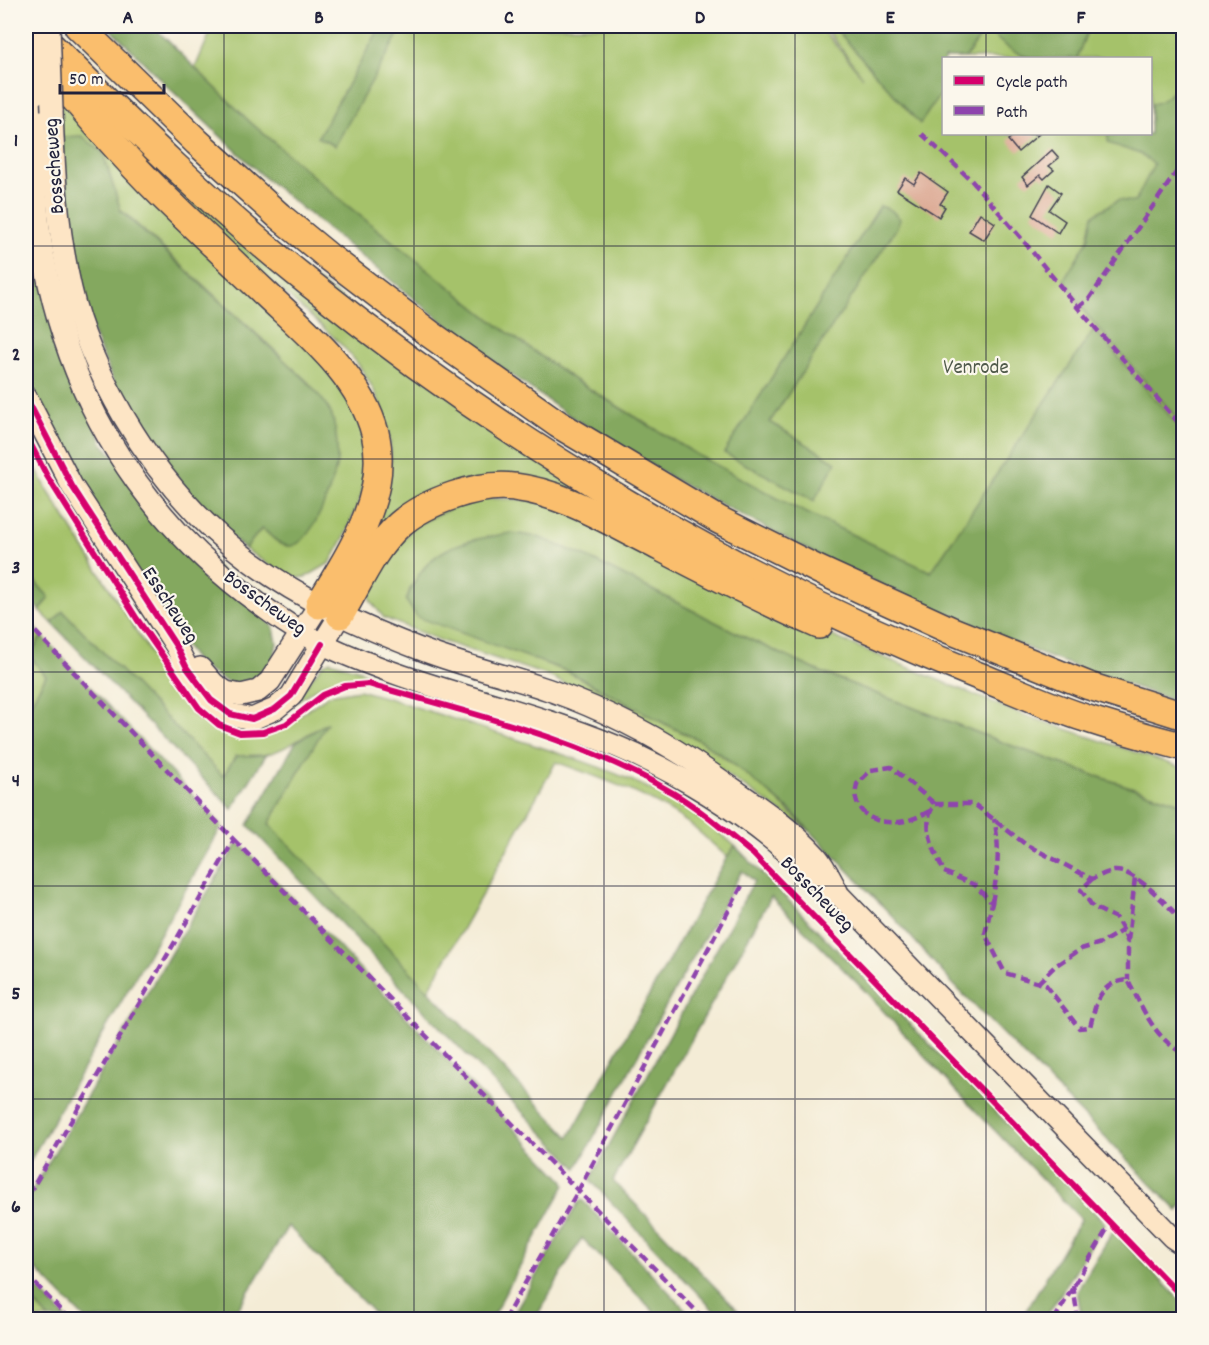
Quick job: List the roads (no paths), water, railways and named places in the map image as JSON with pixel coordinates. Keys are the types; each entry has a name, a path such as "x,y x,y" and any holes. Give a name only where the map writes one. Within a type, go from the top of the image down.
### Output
{"highway":[{"path":"33,26 174,166 308,283 411,362 546,454 689,538 811,603 927,655 1082,717 1184,747"},
{"path":"78,26 197,142 279,216 430,334 558,424 719,520 819,570 950,630 1089,686 1184,716"},
{"path":"90,26 117,66"},
{"path":"26,37 94,123 161,194 312,339 334,362 361,398 375,434 377,465 374,500 329,610"},
{"path":"329,610 399,524 431,503 471,490 511,486 550,494 584,508 774,605 865,645 927,655"}],"main road":[{"name":"Bosscheweg","path":"33,26 40,239 51,297 67,350 106,437 146,496 188,544 267,610 322,644 417,681 598,738 689,782 724,805 776,842 814,879 841,897 1180,1245"},
{"name":"Bosscheweg","path":"49,26 55,187 71,291 88,343 108,389 143,449 178,495 243,557 284,586 329,610 430,653 553,691 600,711 688,758 789,829 818,858 841,897"},
{"name":"Esscheweg","path":"26,397 72,486 176,646 187,668 211,700 230,714 252,719 275,709 291,696 322,644 329,610"},
{"name":"Esscheweg","path":"176,646 195,662 214,684 226,692 240,694 258,691 270,681 302,632 329,610"}],"park label":[{"name":"Venrode","path":"976,369"}]}
